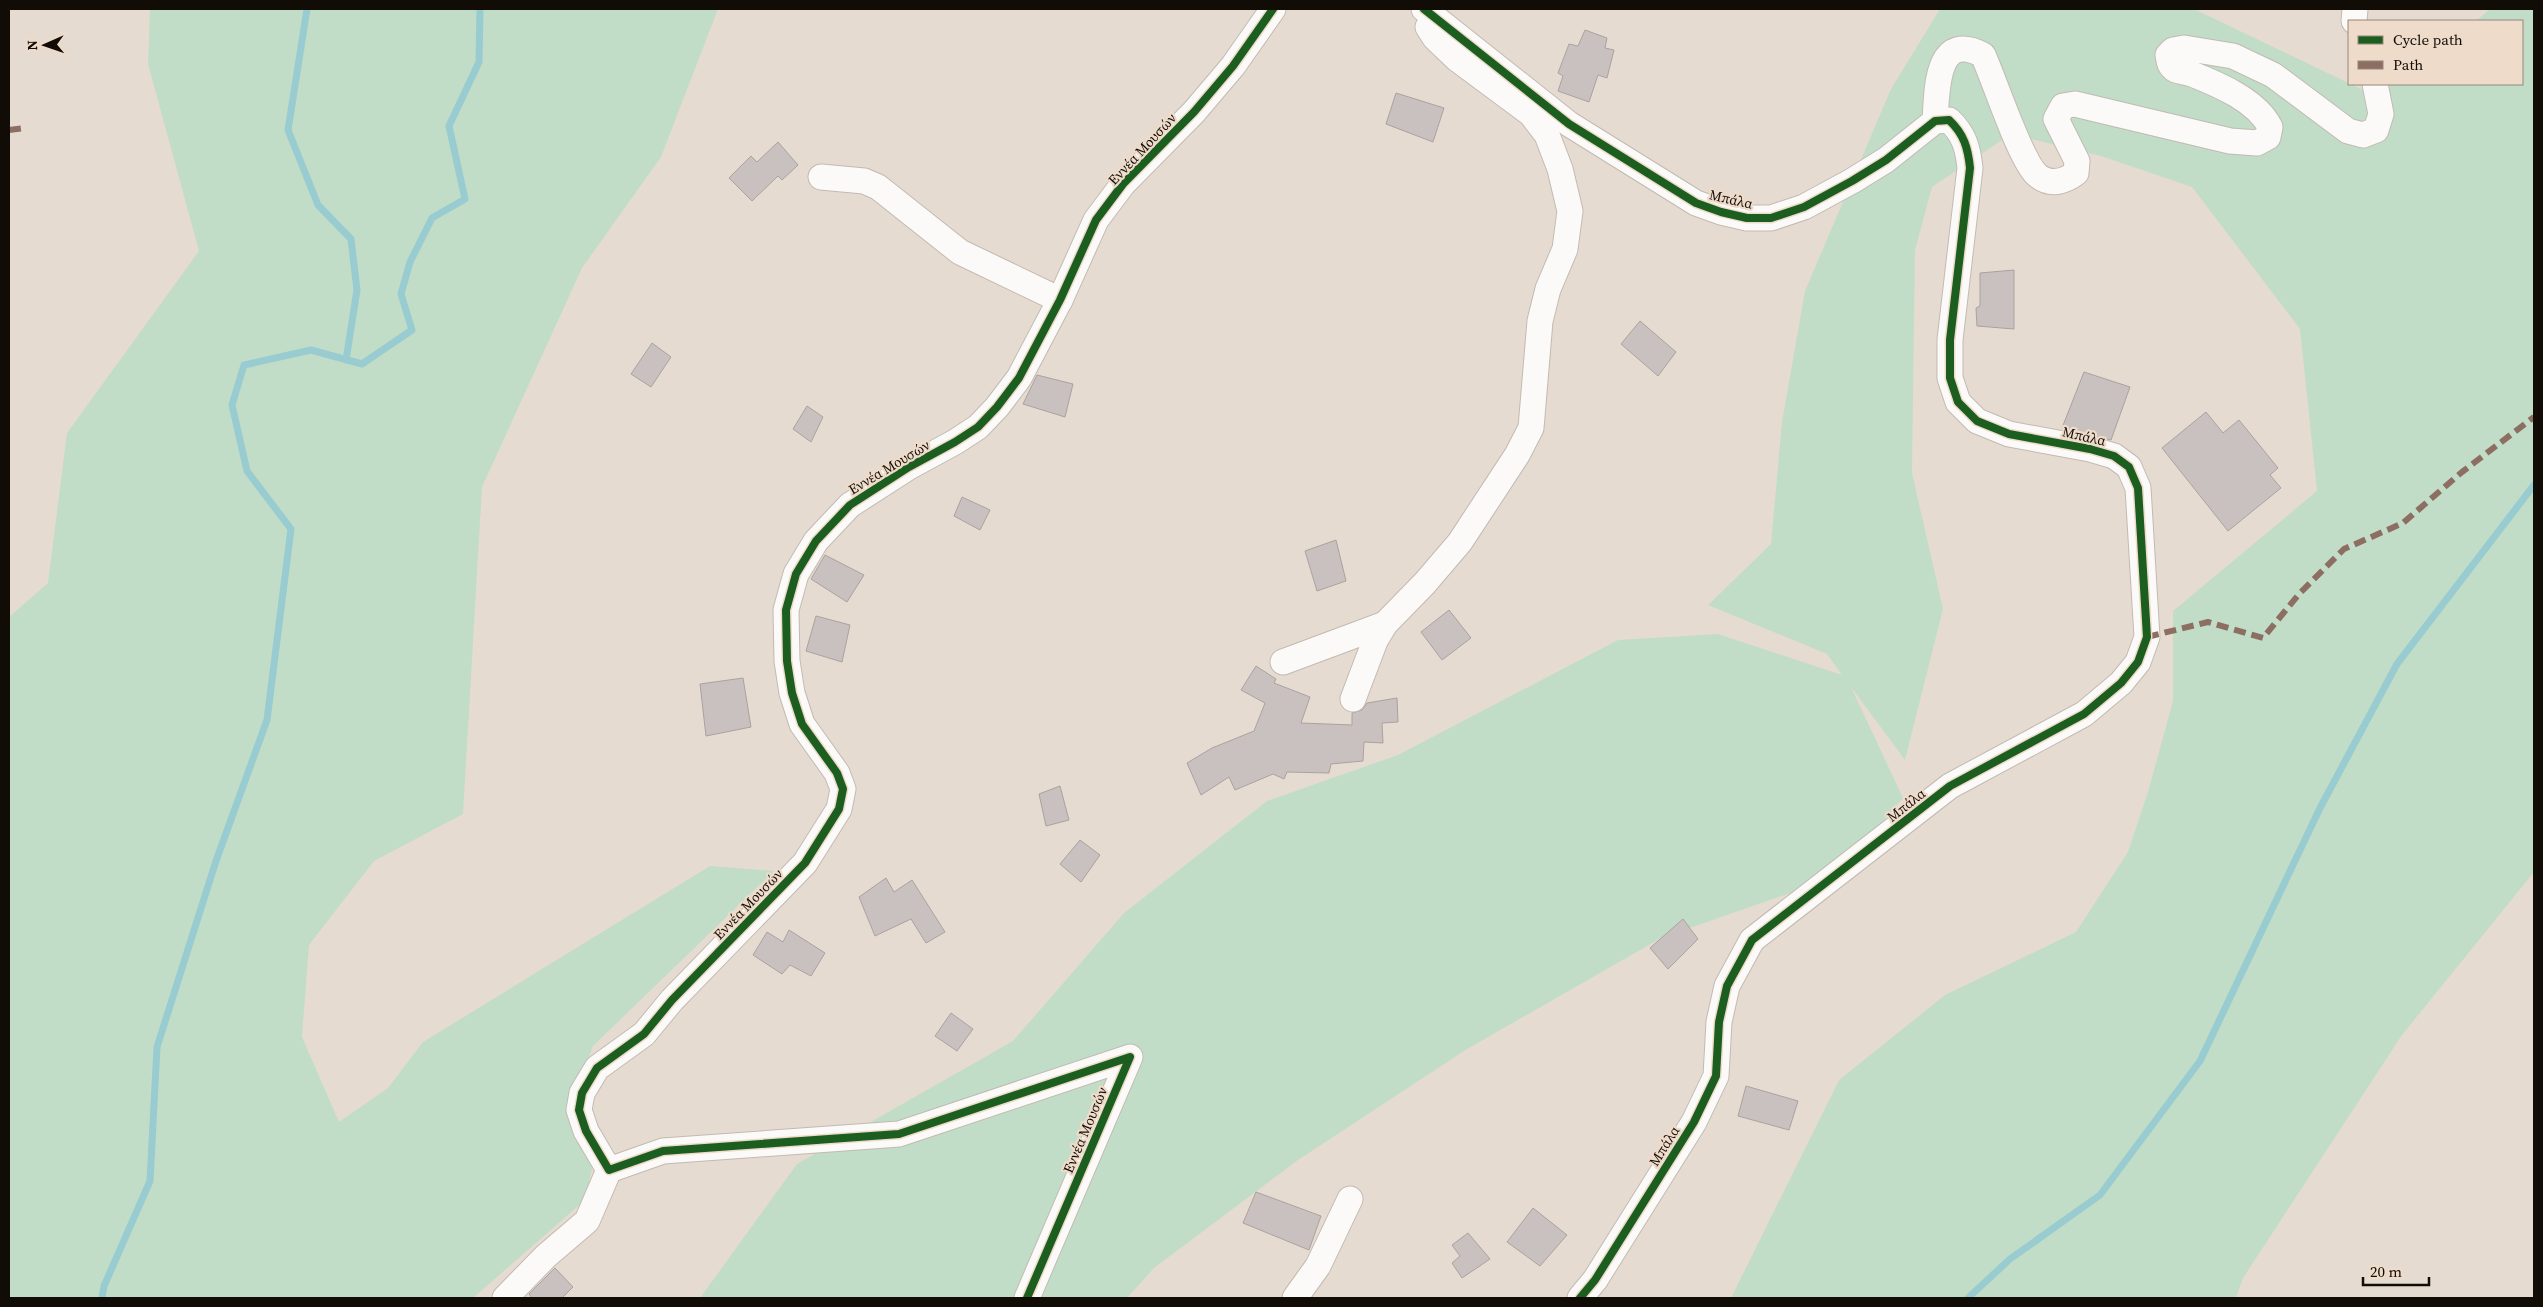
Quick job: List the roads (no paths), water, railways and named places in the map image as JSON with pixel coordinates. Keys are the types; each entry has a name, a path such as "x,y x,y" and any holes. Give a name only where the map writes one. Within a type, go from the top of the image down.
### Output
{"street":[{"name":"Εννέα Μουσών","path":"1027,1298 1130,1057 899,1134 663,1151 609,1170 586,1131 579,1110 582,1093 597,1068 644,1034 672,1000 805,863 839,809 843,789 837,773 802,724 792,693 787,661 786,610 796,574 816,541 850,505 909,467 978,427 998,407 1019,378 1060,300 1096,220 1123,184 1194,112 1233,66 1273,9"},
{"path":"1353,699 1374,641 1385,624 1425,583 1460,542 1517,455 1532,428 1540,321 1548,290 1564,249 1570,211 1560,169 1547,135 1531,114 1457,59 1436,38 1416,9"},
{"name":"Μπάλα","path":"1424,9 1569,124 1696,203 1721,212 1747,218 1770,218 1804,208 1878,165 1935,120 1949,120 1958,128 1967,145 1970,168 1950,340 1950,378 1958,402 1977,421 2009,434 2090,449 2114,456 2129,467 2138,488 2147,638 2138,662 2122,683 2084,714 2047,736 1950,786 1752,940 1727,986 1719,1022 1716,1076 1694,1122 1595,1280 1580,1298"},
{"path":"1935,120 1941,67 1951,52 1970,48 1983,55 2026,161 2038,176 2054,182 2067,180 2076,173 2078,161 2056,119 2063,106 2075,104 2230,141 2257,143 2268,137 2270,127 2264,115 2233,93 2192,74 2175,70 2169,63 2168,55 2173,50 2184,48 2233,56 2273,75 2348,131 2363,135 2376,130 2381,114 2375,85"},
{"path":"821,177 864,181 878,187 960,252 1060,300"},
{"path":"1283,662 1385,624"},
{"path":"505,1298 546,1256 587,1222 609,1170"},
{"path":"1295,1298 1318,1266 1350,1199"}],"waterway":[{"path":"307,9 288,130 318,205 351,239 357,290 346,360"},
{"path":"102,1298 104,1286 150,1181 157,1047 216,861 267,720 291,529 247,471 232,405 244,365 311,350 362,364 412,330 401,294 410,262 432,218 465,199 449,126 479,62 480,9"},
{"path":"1968,1298 2010,1259 2100,1195 2200,1061 2320,808 2397,664 2534,485"}]}
